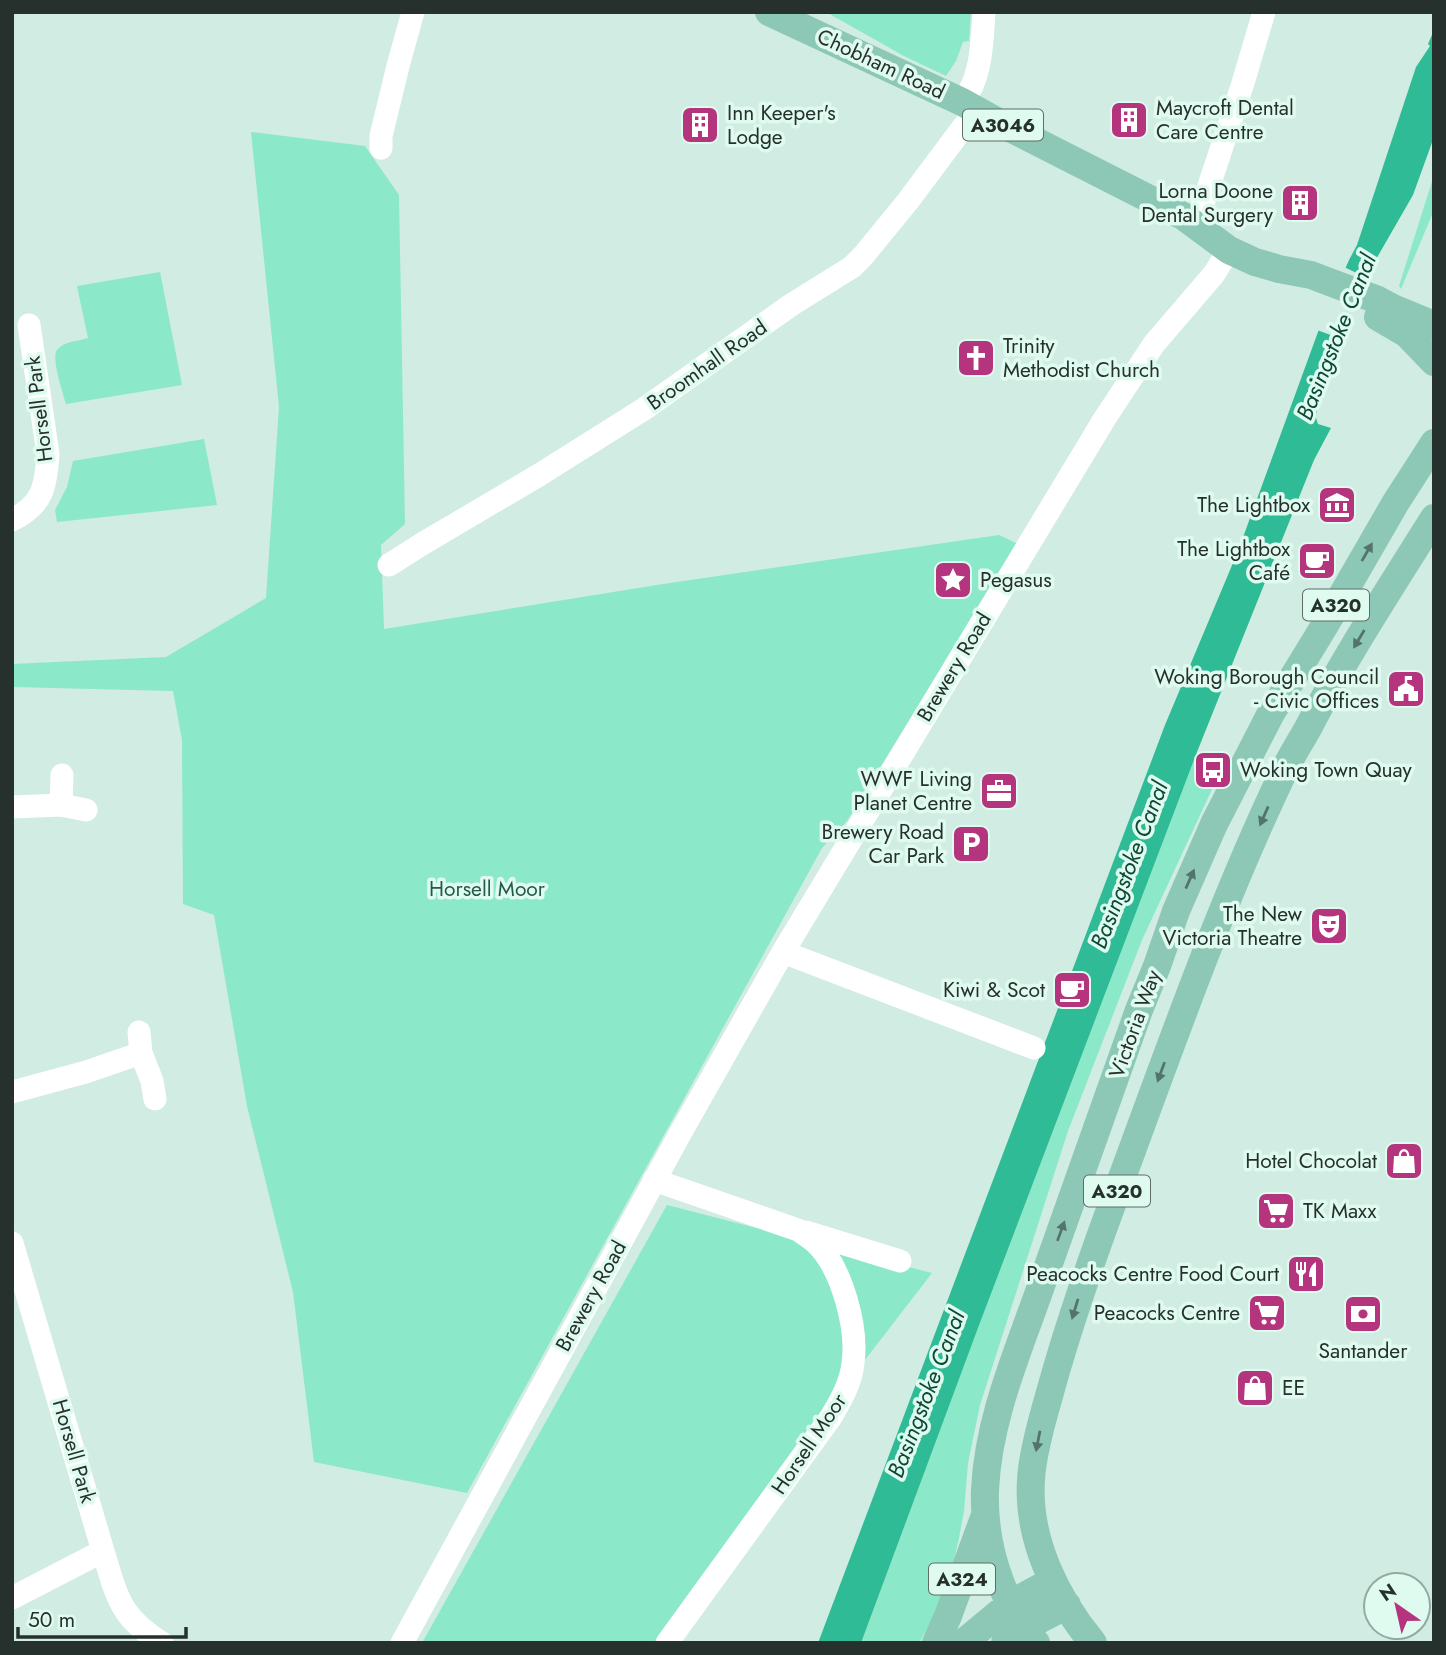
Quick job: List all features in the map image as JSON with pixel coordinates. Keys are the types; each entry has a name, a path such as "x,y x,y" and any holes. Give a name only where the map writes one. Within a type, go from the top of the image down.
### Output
{"main road":[{"name":"Chobham Road","path":"769,12 970,107 1150,199 1196,225 1229,250 1255,262 1311,275 1330,289 1434,326"},
{"name":"Chobham Road","path":"1381,308 1419,331 1433,357"},
{"name":"Victoria Way","path":"1022,1638 995,1567 985,1514 987,1459 993,1429 1013,1365 1176,911 1214,824 1270,715 1432,442"},
{"name":"Victoria Way","path":"1093,1643 1052,1581 1043,1560 1031,1509 1031,1479 1041,1424 1055,1375 1086,1274 1184,1007 1244,860 1284,771 1328,690 1434,518"},
{"name":"A324","path":"936,1643 985,1514"},
{"name":"A324","path":"963,1643 1010,1604 1052,1581"},
{"path":"1022,1638 1067,1605"}],"street":[{"path":"381,148 381,136 413,12"},
{"name":"Broomhall Road","path":"389,565 644,409 791,306 852,267 891,222 964,126 980,51 984,12"},
{"path":"1196,225 1264,12"},
{"name":"Brewery Road","path":"402,1643 654,1180 783,952 1130,379 1154,344 1214,274 1229,250"},
{"name":"Horsell Park","path":"12,520 37,503 43,492 47,471 48,454 29,325"},
{"path":"61,805 62,775"},
{"path":"12,807 61,805 86,810"},
{"path":"783,952 1034,1048"},
{"path":"12,1092 86,1072 140,1043 159,1086"},
{"name":"Horsell Moor","path":"654,1180 798,1230 900,1261"},
{"name":"Horsell Moor","path":"667,1643 831,1417 849,1381 854,1345 843,1291 822,1250 798,1230"},
{"name":"Horsell Park","path":"12,1243 117,1594 127,1613 142,1630 162,1643"},
{"path":"12,1598 103,1552"}],"green space":[{"path":"826,12 971,12 969,41 963,42 956,61 946,76 904,56"},
{"name":"Horsell Moor","path":"251,132 365,146 399,195 405,524 381,545 384,629 663,584 999,535 1018,544 847,821 822,848 467,1493 314,1462 293,1292 247,1106 214,915 183,904 182,740 173,691 12,687 12,664 166,657 266,598 279,407"},
{"path":"1434,175 1434,210 1401,289 1399,286"},
{"path":"160,272 182,385 66,404 55,360 57,350 64,345 88,338 77,286"},
{"path":"204,439 217,505 57,522 55,510 67,487 73,461"},
{"path":"1197,752 1200,781 1214,785 1142,940 1068,1131 980,1405 968,1463 959,1538 950,1577 939,1607 919,1643 861,1643 978,1328"},
{"path":"667,1205 932,1273 754,1504 656,1643 422,1643"}],"water":[{"name":"Basingstoke Canal","path":"1434,30 1434,137 1413,195 1371,268 1317,410 1318,424 1331,428 1314,460 1197,752 861,1643 818,1643 1165,725 1238,551 1322,321 1357,245 1416,67 1430,46 1428,44"}],"pier":[{"path":"1342,266 1371,280 1347,341 1317,330 1319,319"}],"place":[{"name":"Maycroft Dental Care Centre","path":"1129,120"},
{"name":"Inn Keeper's Lodge","path":"700,125"},
{"name":"Lorna Doone Dental Surgery","path":"1300,203"},
{"name":"Trinity Methodist Church","path":"976,358"},
{"name":"The Lightbox","path":"1337,505"},
{"name":"The Lightbox Café","path":"1317,561"},
{"name":"Pegasus","path":"953,580"},
{"name":"Woking Borough Council - Civic Offices","path":"1406,689"},
{"name":"Woking Town Quay","path":"1213,770"},
{"name":"WWF Living Planet Centre","path":"999,791"},
{"name":"Brewery Road Car Park","path":"971,844"},
{"name":"The New Victoria Theatre","path":"1329,926"},
{"name":"Kiwi & Scot","path":"1072,990"},
{"name":"Hotel Chocolat","path":"1404,1161"},
{"name":"TK Maxx","path":"1276,1211"},
{"name":"Peacocks Centre Food Court","path":"1306,1274"},
{"name":"Peacocks Centre","path":"1267,1313"},
{"name":"Santander","path":"1363,1314"},
{"name":"EE","path":"1255,1388"}]}
